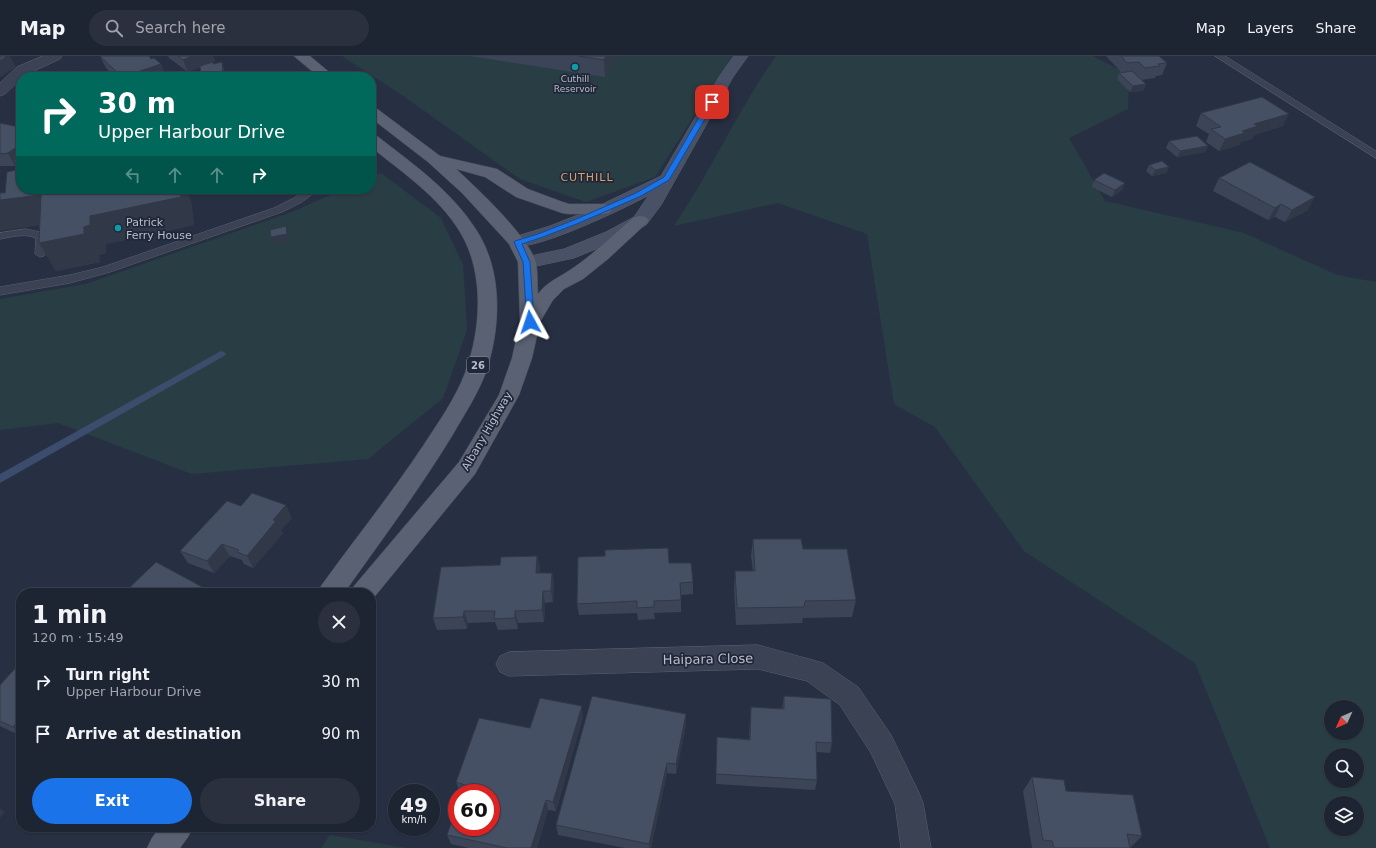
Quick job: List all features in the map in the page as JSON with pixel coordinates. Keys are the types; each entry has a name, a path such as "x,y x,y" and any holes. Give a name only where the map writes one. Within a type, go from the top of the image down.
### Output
{"main road":[{"path":"294,56 303,72"},
{"path":"301,56 322,72"},
{"path":"530,322 546,296 557,285 576,275 602,255 640,221 652,206 726,77 741,56"},
{"name":"Albany Highway","path":"367,588 467,468 509,395 522,358 530,322 526,262 517,242 468,189 434,159 376,115"},
{"name":"26","path":"334,588 415,477 445,430 475,374 482,351 486,323 485,278 480,256 470,234 458,216 441,197 376,143"},
{"path":"434,159 491,173 522,193 554,205 568,209 603,209"},
{"path":"517,242 541,236 639,194 667,179"},
{"path":"526,262 568,254 612,236 640,221"},
{"path":"162,848 174,832"}],"street":[{"path":"20,72 55,56"},
{"path":"0,91 16,76"},
{"name":"Haipara Close","path":"509,664 758,657 814,671 849,696 881,744 909,803 916,848"}],"lane":[{"path":"1219,56 1376,155"},
{"path":"0,291 70,279 106,270 278,210 307,194"},
{"path":"0,236 35,232 41,236 40,254"}],"green space":[{"path":"342,56 732,56 655,177 586,202 520,179 376,78 376,72 367,72"},
{"path":"776,56 1093,56 1129,75 1128,109 1069,138 1105,201 1244,233 1337,275 1376,282 1376,848 1270,848 1195,663 1024,551 935,427 894,404 867,234 778,203 674,226 749,98"},
{"path":"381,173 441,218 463,265 467,330 443,398 368,459 192,474 58,423 0,430 0,299 86,284 292,212 333,194 376,194 376,175"},
{"path":"330,835 406,848 321,848"}],"building":[{"path":"0,56 7,56 0,61"},
{"path":"100,56 149,56 151,59 154,58 161,64 137,72 117,72"},
{"path":"178,56 192,56 183,60"},
{"path":"579,56 606,56 604,60"},
{"path":"1121,56 1159,56 1167,63 1158,64 1160,66 1145,68 1139,62 1127,63"},
{"path":"213,62 213,64 222,62 223,71 201,72 200,66"},
{"path":"1132,71 1146,84 1133,86 1119,73"},
{"path":"1262,97 1289,114 1254,124 1258,126 1242,131 1245,133 1225,139 1211,129 1221,127 1201,113"},
{"path":"0,123 16,126 16,147 8,153 0,154"},
{"path":"1197,136 1208,146 1180,151 1169,141"},
{"path":"1162,161 1169,167 1155,170 1149,165"},
{"path":"1250,162 1315,197 1292,210 1281,204 1275,208 1219,178"},
{"path":"16,170 16,194 181,194 181,197 90,216 90,225 84,227 84,234 39,243 41,195 0,200 0,193 5,193 7,172"},
{"path":"1104,173 1125,183 1115,190 1094,180"},
{"path":"286,226 287,234 271,237 270,230"},
{"path":"252,493 286,505 273,520 276,521 247,556 237,552 239,550 222,544 207,561 180,551 227,501 241,506"},
{"path":"753,539 801,539 803,549 847,549 856,600 805,601 804,607 737,608 735,571 755,571"},
{"path":"668,548 669,563 691,563 693,582 680,583 681,600 654,601 654,607 637,608 637,601 577,604 578,557 605,556 605,550"},
{"path":"537,556 536,573 552,573 551,591 543,591 542,610 515,611 515,618 494,619 495,611 464,611 463,617 433,618 441,567 500,565 501,557"},
{"path":"156,562 204,588 129,588"},
{"path":"16,667 16,724 13,727 0,721 0,685"},
{"path":"592,696 686,714 676,764 667,763 649,844 556,825"},
{"path":"784,696 831,699 832,743 816,742 817,780 716,774 717,737 750,740 751,707 784,709"},
{"path":"540,698 582,706 553,802 546,800 531,848 507,848 452,836 500,836 500,784 462,784 456,782 479,718 530,728"},
{"path":"1032,777 1064,780 1066,791 1133,795 1142,836 1127,834 1130,848 1054,848 1052,841 1043,840"}],"waterway":[{"path":"0,479 221,354"}],"place":[{"name":"Cuthill Reservoir","path":"575,67"},
{"name":"Patrick Ferry House","path":"118,228"}],"district":[{"name":"CUTHILL","path":"587,177"}],"route":[{"path":"530,322 526,262 517,242 541,236 639,194 667,179 712,102"}]}
